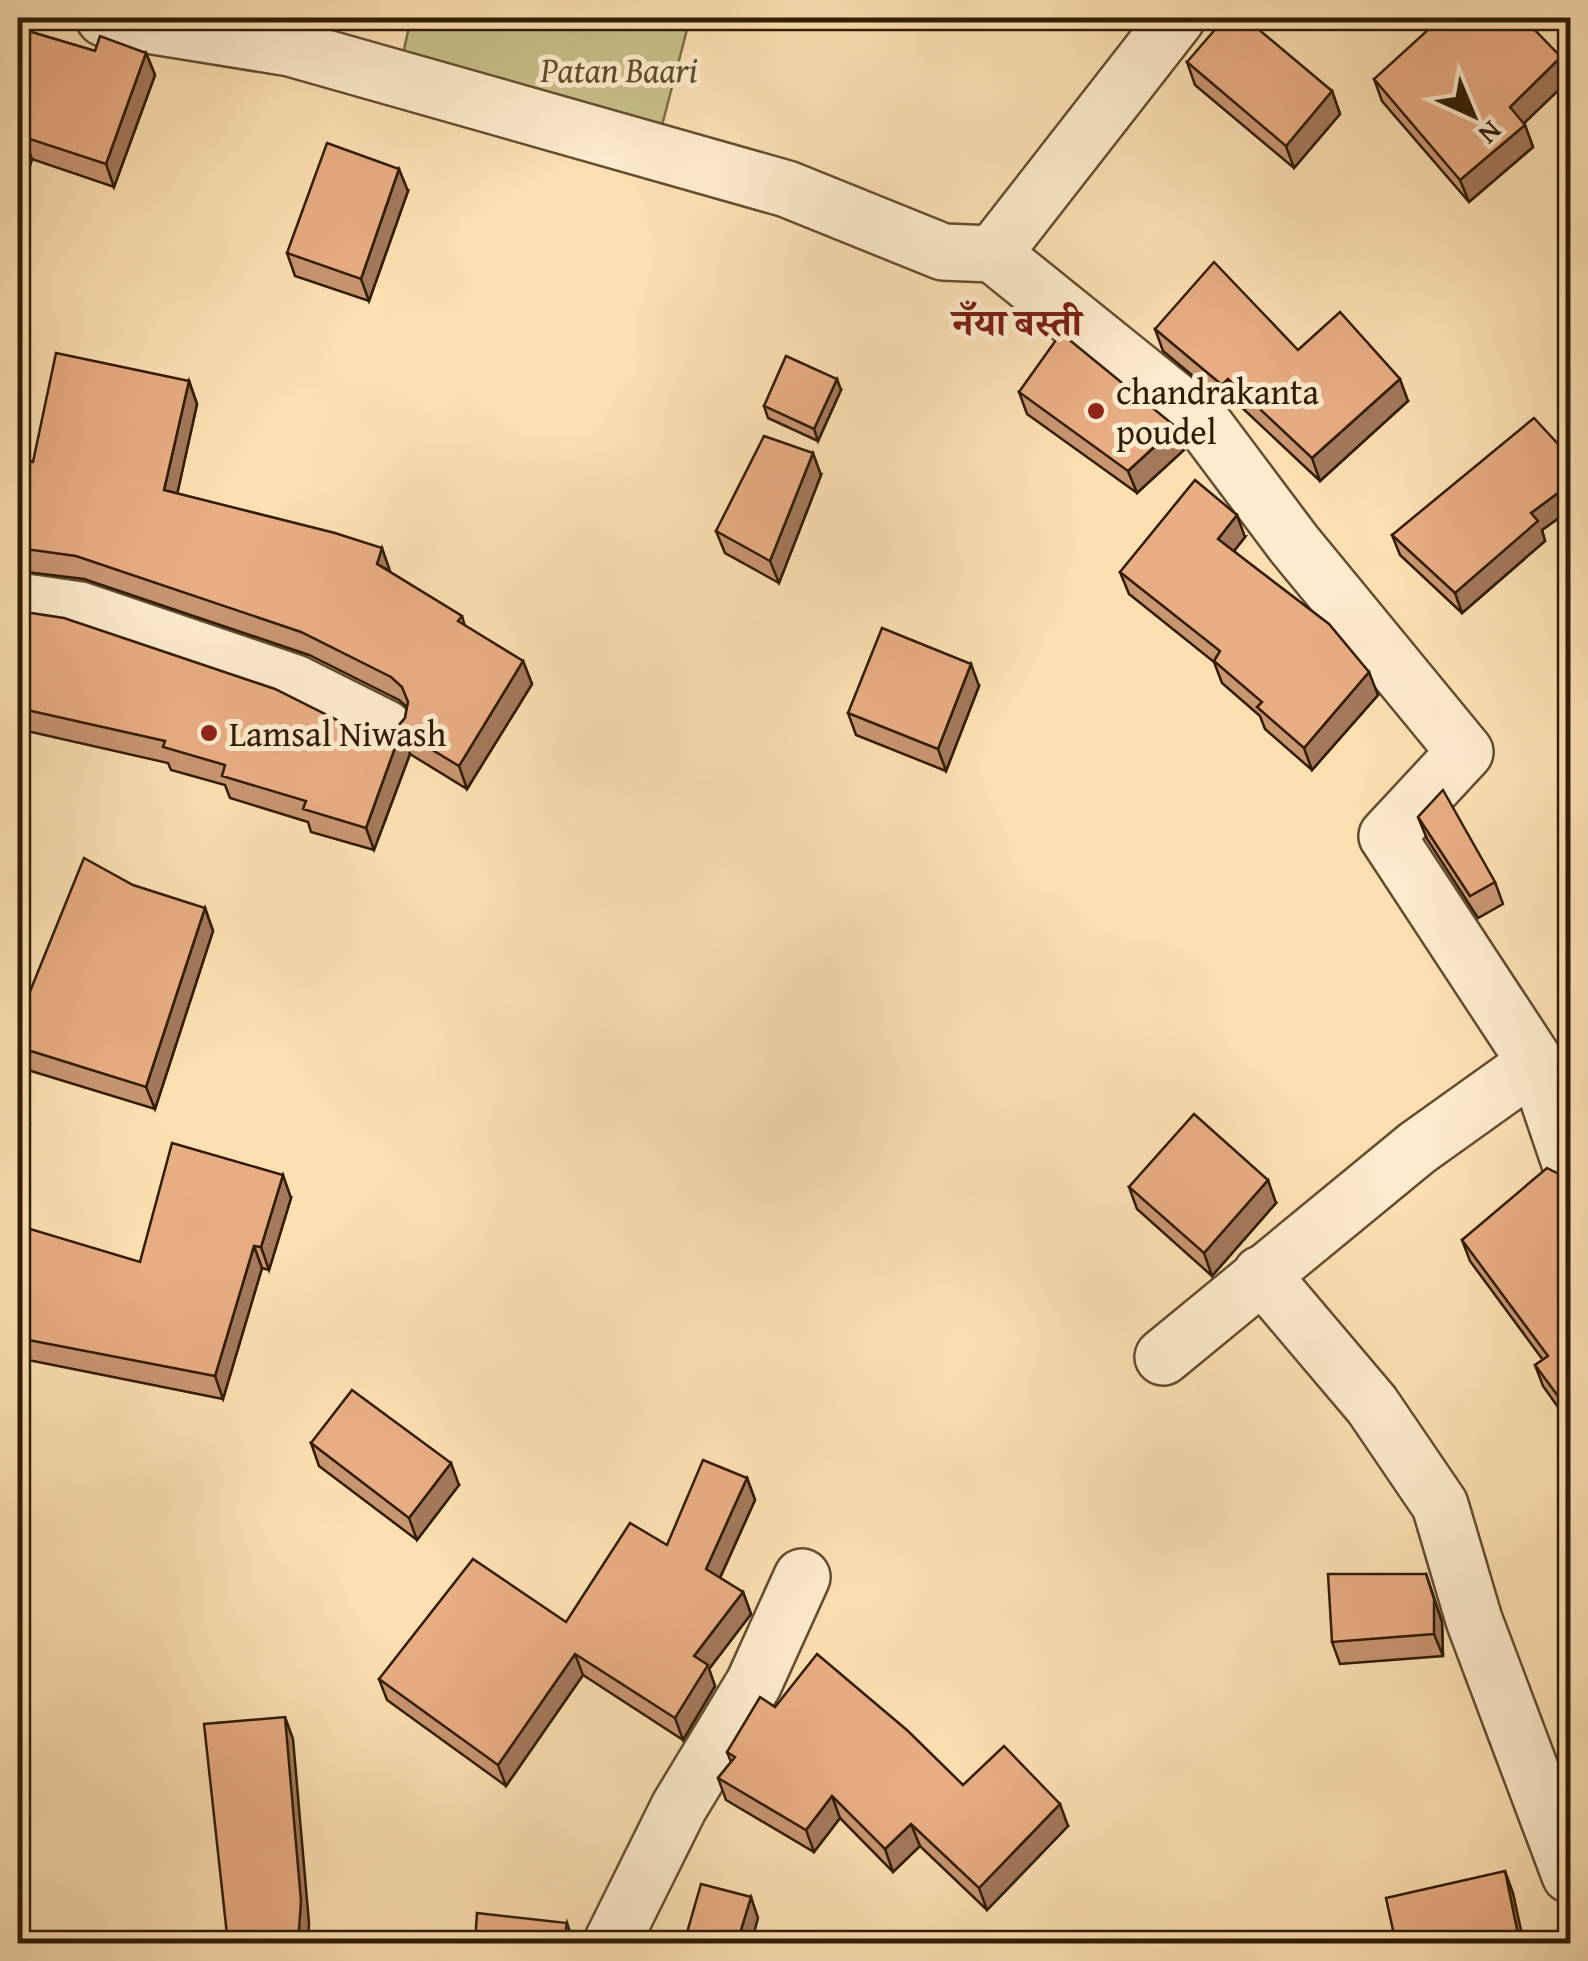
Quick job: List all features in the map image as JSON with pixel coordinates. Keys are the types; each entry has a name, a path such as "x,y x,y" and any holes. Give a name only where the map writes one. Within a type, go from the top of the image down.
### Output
{"street":[{"path":"104,18 290,48 787,189 943,252 993,254 1204,424 1294,544 1464,752 1387,836 1536,1063 1570,1163"},
{"path":"993,254 1178,18"},
{"path":"18,601 80,610 295,683 385,728"},
{"path":"1163,1357 1416,1148 1536,1063"},
{"path":"1261,1274 1372,1405 1440,1505 1474,1620 1570,1875"},
{"path":"611,1944 679,1808 754,1683 802,1577"}],"green space":[{"name":"Patan Baari","path":"411,18 690,18 659,137 403,54"}],"building":[{"path":"1225,18 1245,18 1332,91 1286,146 1187,62"},
{"path":"1441,18 1523,18 1561,57 1510,107 1525,125 1460,180 1374,79"},
{"path":"18,28 95,51 100,36 146,53 106,164 24,137 18,149"},
{"path":"327,143 399,169 361,279 287,253"},
{"path":"1214,262 1298,350 1340,312 1400,379 1312,458 1228,379 1222,385 1155,329"},
{"name":"chandrakanta poudel","path":"1061,333 1176,427 1128,471 1019,392"},
{"path":"56,353 189,381 164,490 382,548 377,564 462,616 458,621 523,661 459,766 401,731 366,828 303,809 306,801 222,776 225,765 163,747 165,741 18,708 18,611 64,618 275,689 363,733 378,736 393,732 405,718 408,702 402,687 391,677 301,632 76,556 18,548 18,458 33,462"},
{"path":"786,356 837,379 814,429 764,406"},
{"path":"1534,418 1570,457 1570,484 1531,513 1538,521 1455,593 1392,535"},
{"path":"764,436 813,453 770,561 716,531"},
{"path":"1195,480 1237,515 1218,539 1329,624 1369,672 1304,748 1257,707 1262,702 1214,661 1220,651 1120,572"},
{"path":"882,628 971,664 938,749 848,713"},
{"path":"1443,790 1495,882 1470,896 1418,817"},
{"path":"84,858 133,885 205,908 146,1087 18,1047 18,1021"},
{"path":"1194,1114 1268,1180 1204,1253 1129,1187"},
{"path":"172,1143 283,1175 261,1247 254,1246 215,1376 18,1338 18,1264 27,1228 140,1262"},
{"path":"1547,1168 1557,1173 1570,1172 1569,1411 1535,1365 1548,1356 1462,1240"},
{"path":"352,1390 451,1463 409,1518 311,1443"},
{"path":"703,1460 747,1478 706,1569 743,1592 694,1656 708,1665 675,1718 575,1654 498,1765 379,1679 473,1559 566,1622 630,1523 667,1545"},
{"path":"1328,1574 1426,1574 1434,1599 1434,1634 1332,1642"},
{"path":"817,1654 908,1731 963,1785 1004,1746 1060,1804 979,1888 911,1824 885,1849 832,1796 806,1830 718,1778 735,1757 727,1752 760,1697 775,1707"},
{"path":"285,1717 301,1901 298,1944 228,1944 204,1724"},
{"path":"1570,1745 1570,1775 1561,1749"},
{"path":"1505,1871 1520,1944 1396,1944 1386,1898"},
{"path":"701,1884 751,1897 741,1930 787,1944 671,1944 674,1932 686,1936"},
{"path":"477,1913 567,1923 563,1944 475,1944"}],"place":[{"name":"chandrakanta poudel","path":"1096,411"},
{"name":"Lamsal Niwash","path":"209,733"}],"district":[{"name":"नँया बस्ती","path":"1017,322"}]}
